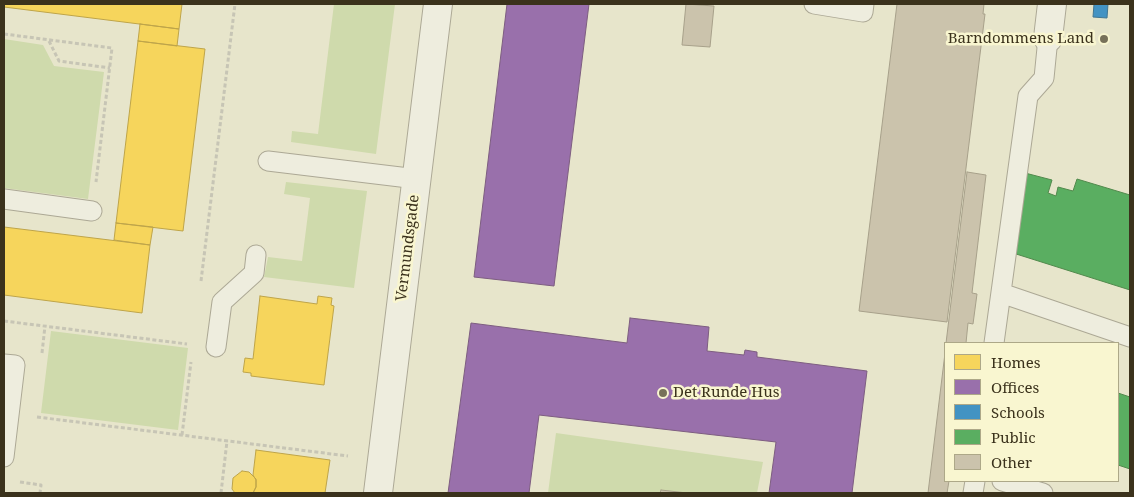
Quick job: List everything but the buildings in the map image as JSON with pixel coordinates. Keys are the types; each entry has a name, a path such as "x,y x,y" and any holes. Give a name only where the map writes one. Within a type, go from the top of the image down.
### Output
{"street":[{"name":"Vermundsgade","path":"378,493 438,4"},
{"path":"1048,38 1052,4"}],"lane":[{"path":"814,4 863,12 864,4"},
{"path":"994,342 1028,96 1044,78 1048,38"},
{"path":"268,161 417,179"},
{"path":"4,200 92,210"},
{"path":"216,347 222,302 254,272 256,255"},
{"path":"1001,293 1130,337"},
{"path":"4,364 15,365 4,457"},
{"path":"1005,482 1043,493"}],"path":[{"path":"200,286 235,4"},
{"path":"4,34 112,48 92,210"},
{"path":"48,40 59,61 110,68"},
{"path":"4,321 216,347"},
{"path":"182,435 193,344"},
{"path":"9,414 382,461"},
{"path":"221,493 227,441"},
{"path":"19,482 41,485 40,493"}],"green space":[{"path":"334,4 395,4 376,154 291,142 292,131 318,134"},
{"path":"4,39 43,45 54,66 104,72 88,199 4,188"},
{"path":"286,182 367,191 354,288 264,277 268,257 302,261 310,198 284,194"},
{"path":"51,331 188,348 178,430 41,413"},
{"path":"556,433 763,462 757,493 548,493"}],"place":[{"name":"Barndommens Land","path":"1104,39"},
{"name":"Det Runde Hus","path":"663,393"}]}
